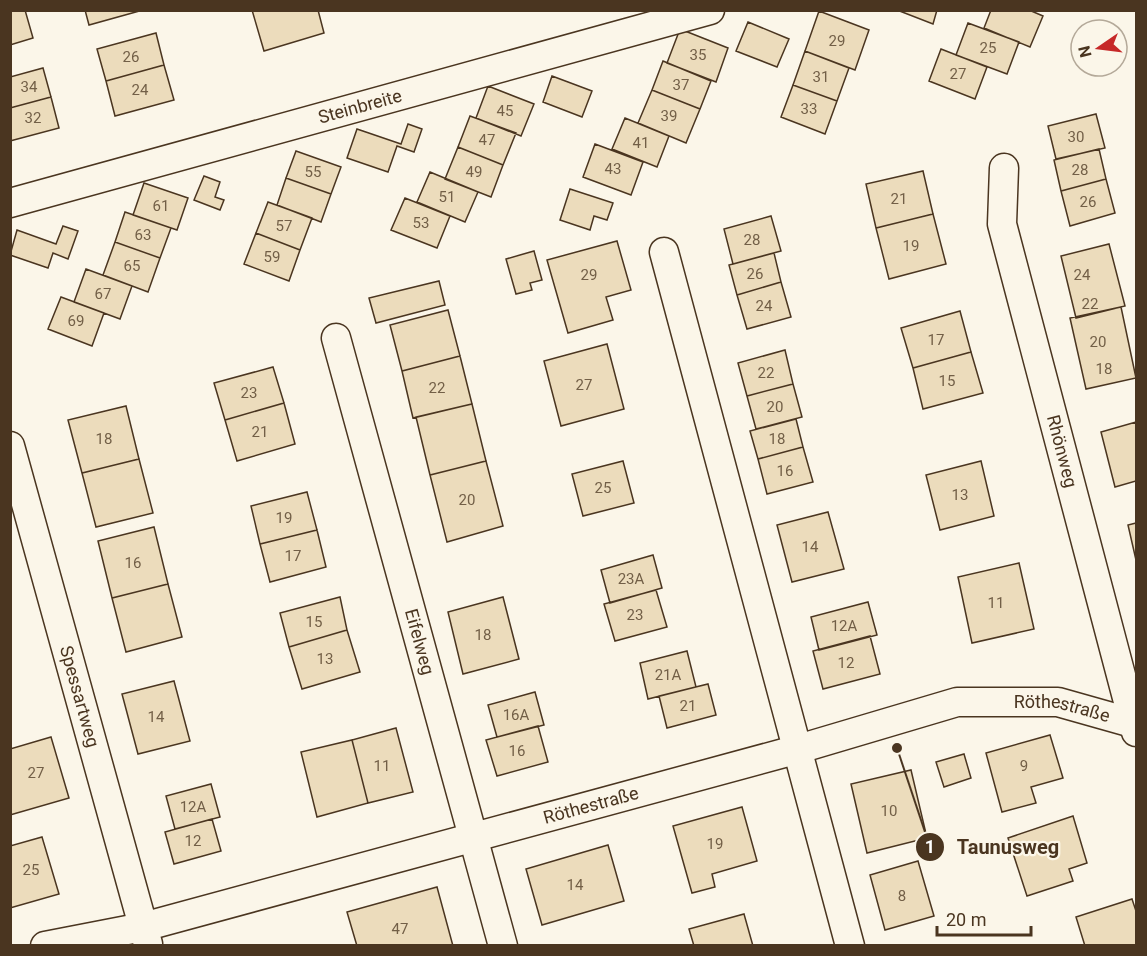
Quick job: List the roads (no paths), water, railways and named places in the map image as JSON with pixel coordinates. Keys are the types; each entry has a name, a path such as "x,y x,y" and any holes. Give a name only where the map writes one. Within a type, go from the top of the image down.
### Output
{"street":[{"name":"Steinbreite","path":"10,203 710,10"},
{"name":"Rhönweg","path":"1004,168 1002,224 1136,726"},
{"path":"664,252 795,750 850,945"},
{"name":"Eifelweg","path":"336,338 503,945"},
{"name":"Spessartweg","path":"10,446 146,936"},
{"name":"Röthestraße","path":"45,945 146,936 473,837 795,750 957,702 1058,702 1136,726"}],"place":[{"name":"Taunusweg","path":"897,748"}]}
